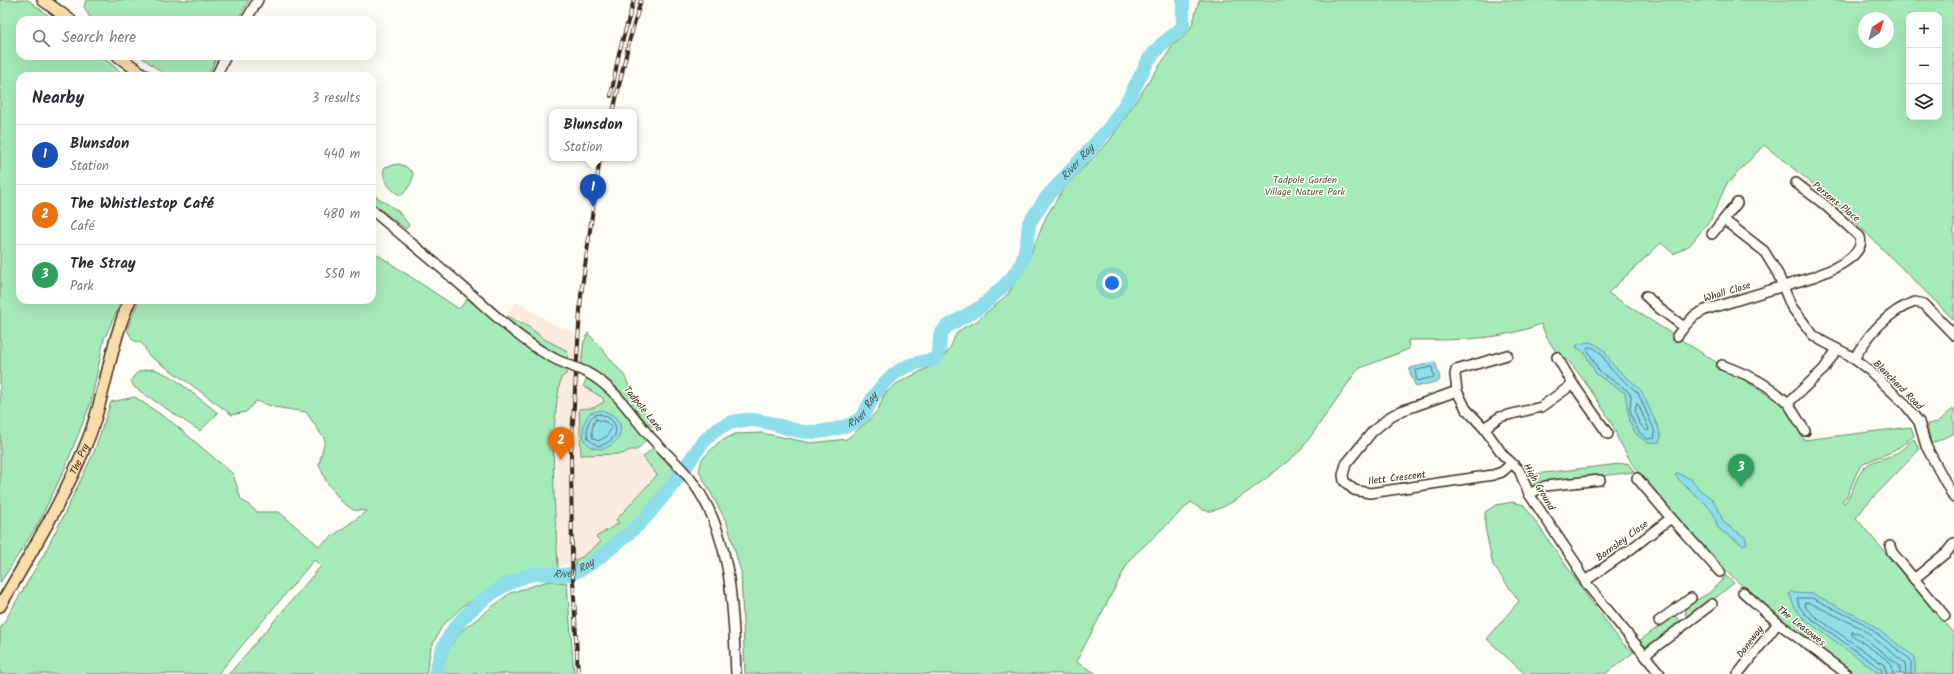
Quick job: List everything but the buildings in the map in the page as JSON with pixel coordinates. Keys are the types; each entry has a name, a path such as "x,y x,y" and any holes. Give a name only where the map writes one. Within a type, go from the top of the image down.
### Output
{"main road":[{"path":"43,0 65,16"},
{"path":"123,60 140,72"},
{"name":"The Pry","path":"0,606 58,506 81,456 96,413 116,337 128,304"}],"street":[{"path":"248,16 258,0"},
{"path":"218,72 224,60"},
{"name":"Parsons Place","path":"1782,286 1816,276 1835,268 1857,250 1861,241 1858,234 1853,229 1796,183"},
{"path":"1712,234 1737,203"},
{"name":"Tadpole Lane","path":"376,213 515,332 538,349 557,360 586,372 619,396 648,434 695,485 713,520 725,560 731,602 736,674"},
{"name":"Blanchard Road","path":"1724,220 1764,251 1775,269 1791,306 1804,324 1819,339 1854,359 1873,373 1902,402 1919,422 1926,446 1954,498"},
{"name":"Whall Close","path":"1677,336 1699,312 1782,286"},
{"path":"1646,296 1660,309 1684,327"},
{"path":"1854,359 1866,339 1877,327 1915,302 1924,304 1954,335"},
{"path":"1788,403 1824,369 1837,349"},
{"name":"High Ground","path":"1507,355 1458,369 1455,376 1458,391 1466,409 1484,428 1500,452 1520,472 1523,484 1577,565 1579,572 1585,581 1660,674"},
{"path":"1557,357 1573,384 1608,434"},
{"path":"1722,365 1758,379 1770,386 1788,403 1804,431"},
{"path":"1484,428 1500,417 1541,407 1573,384"},
{"name":"Ilett Crescent","path":"1458,391 1401,411 1381,423 1346,464 1343,475 1344,481 1354,490 1370,493 1493,476 1502,472 1511,464"},
{"path":"1638,478 1671,518 1720,572"},
{"path":"1529,494 1546,486 1600,480"},
{"name":"Barnsley Close","path":"1585,581 1631,549 1671,518"},
{"path":"1914,579 1947,552 1954,544"},
{"path":"1890,546 1892,552 1945,616"},
{"name":"The Leasowes","path":"1743,592 1778,623 1847,674"},
{"path":"1660,621 1691,598"},
{"path":"1645,655 1712,604"},
{"path":"1676,609 1687,623"},
{"name":"Daneway","path":"1740,674 1778,623"}],"shaded area":[{"path":"516,302 557,326 569,330 584,342 579,384 603,398 604,402 593,408 579,409 581,455 622,454 630,450 637,450 657,475 616,519 619,523 597,536 602,541 582,557 558,567 554,489 555,412 561,378 566,374 567,360 508,320 507,316"}],"green space":[{"path":"0,0 28,0 49,16 16,16 16,60 106,60 121,72 16,72 16,304 120,304 104,339 91,402 65,468 37,526 0,583"},
{"path":"86,0 249,0 239,16 89,16 84,7"},
{"name":"Tadpole Garden Village Nature Park","path":"1200,0 1954,0 1954,320 1833,200 1764,145 1726,185 1711,219 1690,245 1674,254 1661,243 1608,293 1780,403 1789,413 1804,440 1911,427 1914,436 1894,451 1862,465 1857,472 1847,496 1842,501 1844,503 1847,499 1858,477 1867,465 1874,461 1898,453 1914,439 1919,450 1866,505 1856,518 1954,634 1954,674 1852,674 1779,618 1730,575 1682,525 1642,477 1634,467 1610,421 1594,396 1569,362 1564,357 1558,355 1547,338 1541,324 1525,330 1492,337 1408,340 1409,349 1358,369 1301,450 1293,457 1255,487 1227,505 1215,510 1207,511 1200,509 1191,502 1130,559 1076,662 1097,674 745,674 741,572 727,523 699,471 702,459 718,443 735,434 762,433 811,443 847,439 867,422 878,410 884,395 896,384 941,361 950,348 956,334 963,328 977,321 1008,294 1026,266 1046,217 1064,188 1110,140 1174,44 1188,32 1192,26"},
{"path":"145,60 215,60 210,72 162,72"},
{"path":"398,164 405,166 413,173 410,185 402,195 398,194 391,188 385,180 384,175 385,167"},
{"path":"376,197 398,211 409,225 406,229 376,206"},
{"path":"376,254 459,309 469,297 543,356 567,370 566,374 561,378 555,424 554,496 558,567 554,572 527,570 512,576 463,606 442,626 431,648 426,674 229,674 321,566 314,560 218,674 0,674 0,629 44,554 62,519 94,452 111,402 135,397 173,423 233,474 241,499 257,512 279,512 319,546 367,511 353,510 341,501 326,481 319,464 325,440 306,412 274,407 256,401 246,412 232,415 148,355 143,344 133,340 127,330 137,304 376,304"},
{"path":"507,316 529,327 544,339 566,350 569,358 567,360 524,335 516,329"},
{"path":"588,333 624,375 636,401 655,428 648,424 616,387 601,375 581,365 584,342"},
{"path":"154,369 172,377 218,413 200,431 134,387 131,381 135,375 143,370"},
{"path":"587,378 608,392 621,404 646,440 637,450 630,450 622,454 581,455 579,409 593,408 604,402 603,398 583,386","holes":["615,417 621,426 619,435 592,448 584,440 583,435"]},
{"path":"1954,408 1954,433 1931,444 1927,424 1938,422"},
{"path":"654,447 674,471 672,479 628,528 616,539 603,550 576,567 575,560 582,557 601,542 596,537 619,523 616,520 657,475 643,457"},
{"path":"1628,463 1634,472 1584,478 1532,488 1529,484 1527,475"},
{"path":"1513,502 1524,505 1622,643 1634,652 1605,674 1525,674 1487,639 1519,601 1493,565 1485,527 1485,512 1496,505"},
{"path":"1726,576 1734,583 1688,617 1686,616 1685,610 1688,605 1709,593"},
{"path":"548,581 567,583 574,674 439,674 444,657 460,632 510,593"},
{"path":"1673,616 1679,619 1680,624 1648,648 1639,641"}],"water":[{"path":"1589,342 1604,350 1613,365 1641,390 1658,427 1661,437 1659,442 1648,443 1636,434 1630,423 1625,393 1596,374 1585,353 1576,347 1578,344"},
{"path":"1435,362 1440,378 1439,381 1416,387 1409,370 1411,368"},
{"path":"601,410 614,416 620,424 620,432 616,440 610,446 601,449 592,447 584,440 583,433 584,422 590,413"},
{"path":"1677,473 1691,479 1700,490 1712,499 1717,506 1724,523 1745,537 1747,543 1743,545 1720,530 1717,526 1714,514 1707,505 1678,479 1675,475"},
{"path":"1791,591 1794,593 1813,594 1865,620 1915,657 1915,674 1880,674 1802,617 1795,608 1789,593"}],"waterway":[{"name":"River Ray","path":"435,674 440,655 446,642 455,627 474,607 497,590 522,578 538,573 563,575 573,573 597,559 625,537 647,516 679,477 697,450 707,438 719,428 736,421 746,420 754,420 805,432 819,432 840,428 857,421 880,388 893,375 916,363 935,360 939,352 940,336 946,327 981,307 1011,279 1022,263 1027,242 1029,223 1046,198 1110,127 1128,100 1149,59 1160,46 1183,27 1183,0"}],"railway":[{"path":"611,96 619,53 634,0"},
{"path":"614,109 629,42 641,0"},
{"path":"578,674 572,560 571,453 581,295 600,161"}],"place":[{"name":"Blunsdon","path":"593,207"},
{"name":"The Whistlestop Café","path":"561,460"},
{"name":"The Stray","path":"1741,487"}]}
